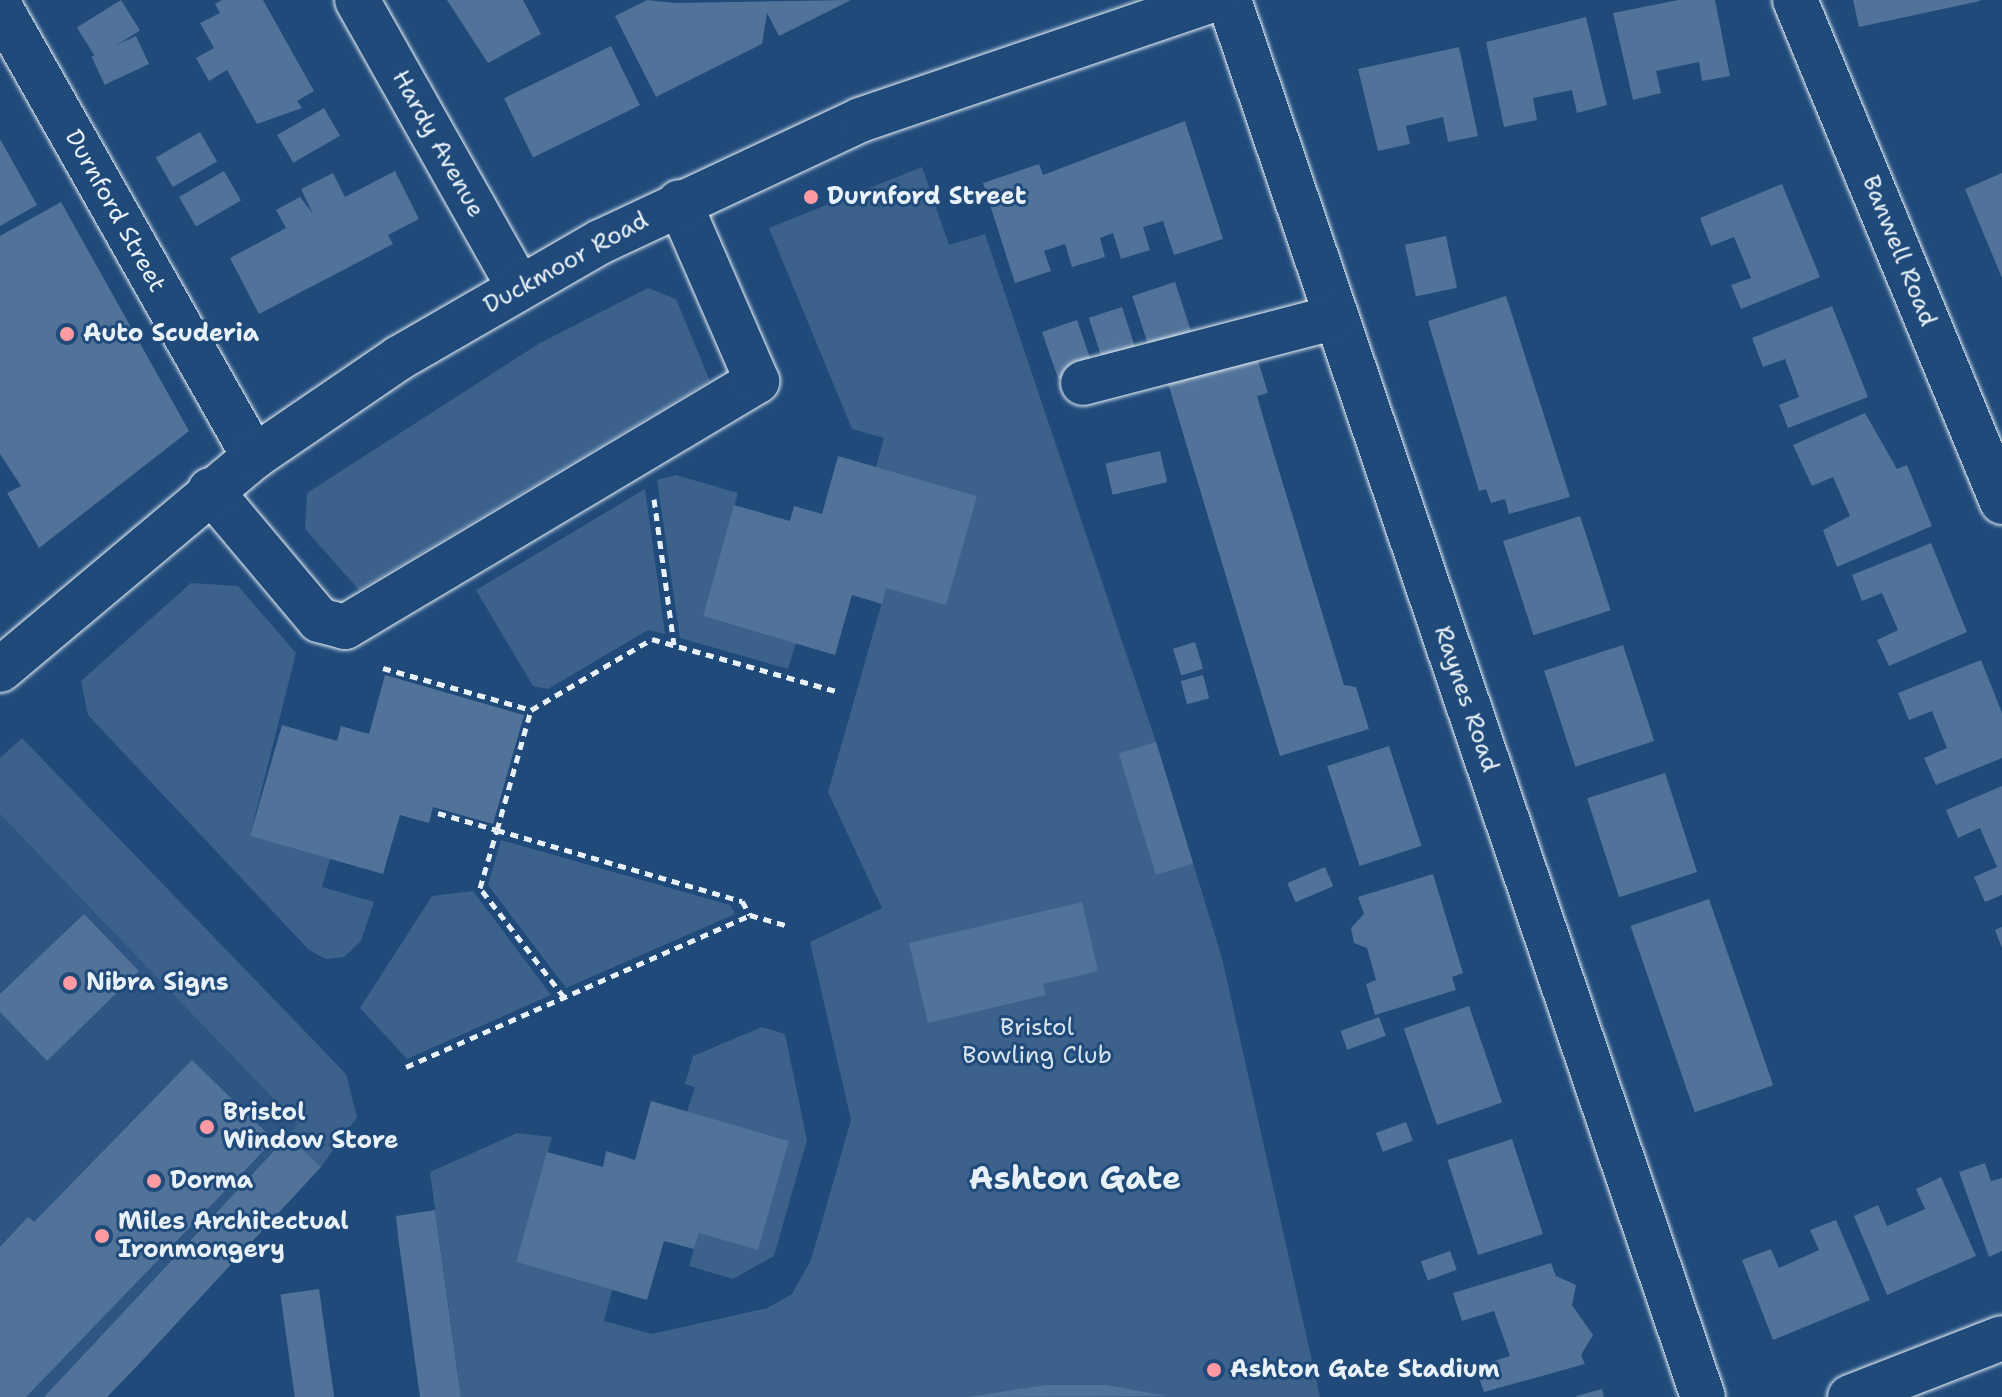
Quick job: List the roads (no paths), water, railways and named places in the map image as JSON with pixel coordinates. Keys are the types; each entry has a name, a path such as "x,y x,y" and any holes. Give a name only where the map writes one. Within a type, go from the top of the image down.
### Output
{"street":[{"name":"Hardy Avenue","path":"357,0 519,288"},
{"name":"Duckmoor Road","path":"0,670 210,490 254,457 519,288 679,202 860,120 1130,11 1213,0"},
{"name":"Raynes Road","path":"1229,0 1703,1397"},
{"name":"Banwell Road","path":"1795,0 2002,502"},
{"name":"Durnford Street","path":"0,7 254,457"},
{"path":"210,490 319,620 345,627 757,381 679,202"},
{"path":"1083,383 1336,317"},
{"path":"1850,1397 2002,1338"}],"place":[{"name":"Durnford Street","path":"811,197"},
{"name":"Auto Scuderia","path":"67,334"},
{"name":"Nibra Signs","path":"70,983"},
{"name":"Bristol Window Store","path":"207,1127"},
{"name":"Dorma","path":"154,1181"},
{"name":"Miles Architectual Ironmongery","path":"102,1236"},
{"name":"Ashton Gate Stadium","path":"1214,1370"}],"district":[{"name":"Ashton Gate","path":"1075,1178"}],"park label":[{"name":"Bristol Bowling Club","path":"1037,1042"}]}
